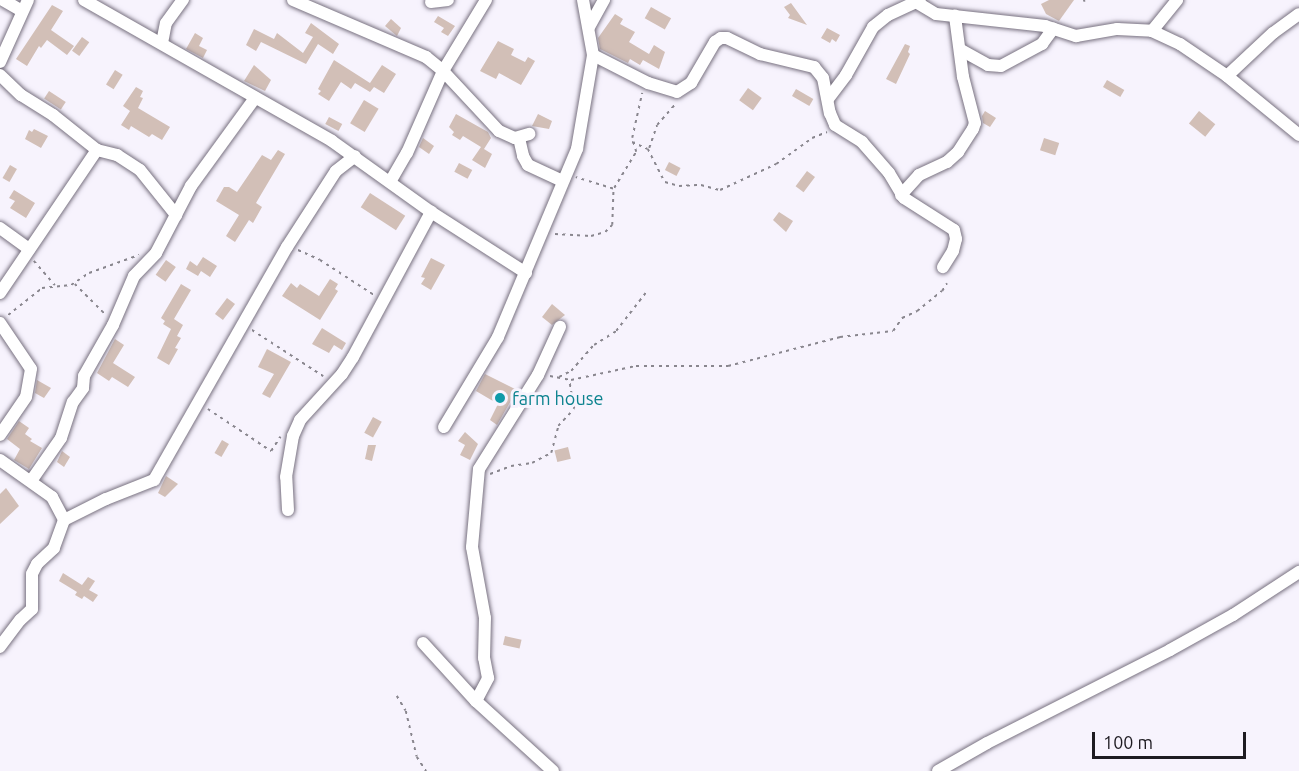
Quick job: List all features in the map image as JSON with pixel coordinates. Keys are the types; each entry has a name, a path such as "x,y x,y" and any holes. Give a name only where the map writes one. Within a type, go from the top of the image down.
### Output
{"street":[{"path":"0,62 25,5 3,0"},
{"path":"84,0 355,156 431,212 526,273"},
{"path":"162,43 166,23 183,0"},
{"path":"293,0 351,27 400,44 426,57 443,71 499,132 524,136 523,156 528,165 563,179"},
{"path":"431,2 448,0"},
{"path":"390,182 407,153 443,71 486,0"},
{"path":"444,427 498,337 577,149 593,55 583,0"},
{"path":"589,27 604,0"},
{"path":"1152,31 1177,0"},
{"path":"828,99 846,75 873,27 888,15 918,1 931,13 1053,29 1076,36 1117,29 1152,31 1180,44 1227,76 1299,135"},
{"path":"1227,76 1273,33 1299,14"},
{"path":"901,195 920,175 952,157 975,123 963,77 955,16"},
{"path":"961,50 988,65 1001,66 1041,44 1053,29"},
{"path":"593,55 645,81 671,91 680,91 691,83 715,42 728,38 760,54 814,67 823,78 832,119 843,131 862,142 889,173 901,195 913,206 954,231 956,239 943,267"},
{"path":"0,75 21,95 53,115 97,150 117,155 140,170 176,216"},
{"path":"31,481 61,438 73,402 83,388 84,376 113,325 134,276 164,240 191,186 255,98"},
{"path":"0,293 97,150"},
{"path":"0,647 20,620 32,609 32,574 37,564 54,548 64,520 106,499 152,482 286,247 336,171 355,156"},
{"path":"288,510 286,477 293,436 303,414 334,383 353,357 431,212"},
{"path":"0,228 27,252"},
{"path":"0,435 26,397 31,369 3,319"},
{"path":"476,701 488,678 484,653 486,618 472,547 478,480 483,460 538,375 560,327"},
{"path":"0,460 52,497 64,520"},
{"path":"938,771 987,743 1170,650 1233,615 1299,572"},
{"path":"423,643 476,701 553,771"}],"path":[{"path":"542,233 579,237 605,232 614,218 614,189 634,158 636,149 632,142 645,81"},
{"path":"648,149 657,125 674,106 680,91"},
{"path":"632,142 648,149 665,182 679,186 701,185 720,190 783,160 823,133 843,131"},
{"path":"563,179 584,179 614,189"},
{"path":"286,247 320,260 384,302"},
{"path":"27,252 55,285"},
{"path":"3,319 37,291 55,285 74,283 89,273 134,256 148,259"},
{"path":"74,283 87,294 113,325"},
{"path":"538,375 568,380 636,366 717,367 741,364 840,337 893,331 902,318 917,311 942,291 947,283"},
{"path":"558,377 571,371 594,345 616,331 647,291"},
{"path":"238,329 257,332 274,346 334,383"},
{"path":"478,480 496,471 532,463 551,453 558,426 574,409 568,380"},
{"path":"197,401 271,451 282,435 293,436"},
{"path":"397,696 406,711 417,757 426,771"}],"building":[{"path":"1049,0 1074,0 1059,21 1046,14 1041,4"},
{"path":"791,3 807,25 788,18 790,15 784,7"},
{"path":"52,5 63,11 51,30 74,46 67,55 47,40 41,48 39,46 27,66 16,59"},
{"path":"651,7 671,18 665,30 645,18"},
{"path":"615,14 623,19 620,24 635,32 629,42 649,54 654,45 665,52 659,69 643,60 640,65 630,59 628,63 600,49 598,38"},
{"path":"438,16 455,26 448,36 441,32 444,28 434,22"},
{"path":"391,19 401,28 397,36 385,26"},
{"path":"311,23 339,44 333,54 318,44 306,64 261,42 256,51 246,45 254,29 274,39 277,33 303,53 313,37 305,33"},
{"path":"827,28 840,35 836,42 832,39 830,43 821,38"},
{"path":"195,33 203,38 199,46 207,50 203,58 186,49"},
{"path":"82,37 89,42 79,56 72,51"},
{"path":"498,41 514,49 511,55 525,62 528,57 535,61 521,85 499,73 496,79 480,71"},
{"path":"905,44 910,46 908,52 910,54 896,84 886,79"},
{"path":"334,60 370,83 382,65 396,74 384,93 374,87 370,92 355,83 351,89 341,82 329,101 318,94 321,91 318,89"},
{"path":"254,65 271,80 265,91 244,81"},
{"path":"115,70 123,75 114,89 106,84"},
{"path":"1107,80 1124,90 1120,97 1103,87"},
{"path":"136,87 143,91 140,97 143,98 138,108 170,127 162,140 152,134 149,137 131,126 129,130 121,125 130,111 123,106"},
{"path":"748,88 762,98 753,110 739,100"},
{"path":"796,89 813,99 809,106 792,96"},
{"path":"49,91 66,102 61,109 44,99"},
{"path":"364,100 379,109 365,132 350,123"},
{"path":"985,111 996,118 990,127 983,123 982,116"},
{"path":"1199,111 1215,124 1205,137 1189,123"},
{"path":"456,114 488,132 491,138 484,149 492,154 485,168 472,160 481,147 463,136 460,140 452,135 454,132 449,127"},
{"path":"538,114 552,121 549,129 532,126"},
{"path":"329,117 342,124 338,131 325,124"},
{"path":"34,129 48,136 41,148 25,139 29,130 32,132"},
{"path":"423,138 434,146 429,154 419,147"},
{"path":"1044,138 1059,143 1055,155 1040,150"},
{"path":"278,150 285,154 256,203 262,207 253,223 249,220 235,242 226,236 239,215 216,201 224,187 237,192 262,155 271,160"},
{"path":"669,162 681,168 676,176 665,170"},
{"path":"459,163 472,170 468,179 454,172"},
{"path":"10,165 17,169 9,182 2,178"},
{"path":"807,171 815,177 804,192 796,186"},
{"path":"14,190 35,203 26,218 10,208 15,201 9,198"},
{"path":"370,193 405,216 396,230 361,207"},
{"path":"779,212 793,221 786,232 773,220"},
{"path":"203,257 217,266 210,277 201,271 198,276 186,269 190,261 197,266"},
{"path":"431,258 445,265 431,290 421,284 425,278 421,277"},
{"path":"166,260 176,267 166,282 156,275"},
{"path":"330,279 338,284 335,289 338,291 320,320 282,296 291,283 297,288 300,284 319,296"},
{"path":"181,284 191,290 174,319 183,325 177,336 181,338 175,348 178,349 169,365 157,358 171,329 163,324 165,321 161,318"},
{"path":"227,298 235,304 223,320 215,314"},
{"path":"552,304 565,315 552,325 542,317"},
{"path":"322,328 346,343 342,350 334,345 329,353 312,344"},
{"path":"115,339 124,345 113,363 135,377 128,387 112,377 109,381 97,373"},
{"path":"267,349 291,362 270,398 262,394 274,374 258,367"},
{"name":"farm house","path":"485,374 517,390 497,425 490,420 498,404 476,391"},
{"path":"37,380 51,388 44,398 35,393"},
{"path":"373,417 382,422 373,438 364,433"},
{"path":"19,421 29,428 25,434 32,439 30,441 42,448 29,469 14,460 20,449 7,439"},
{"path":"465,432 478,444 470,460 460,455 465,445 458,441"},
{"path":"222,440 229,444 221,457 214,453"},
{"path":"368,445 376,445 372,461 365,459"},
{"path":"568,447 571,459 557,462 554,450"},
{"path":"62,451 70,457 64,467 57,462"},
{"path":"166,476 178,484 165,497 158,493"},
{"path":"6,488 19,506 0,524 0,494"},
{"path":"63,573 82,585 88,577 95,581 89,590 98,595 93,602 84,596 82,599 75,595 77,592 59,581"},
{"path":"505,636 522,640 520,649 503,645"}],"place":[{"name":"farm house","path":"500,398"}]}
